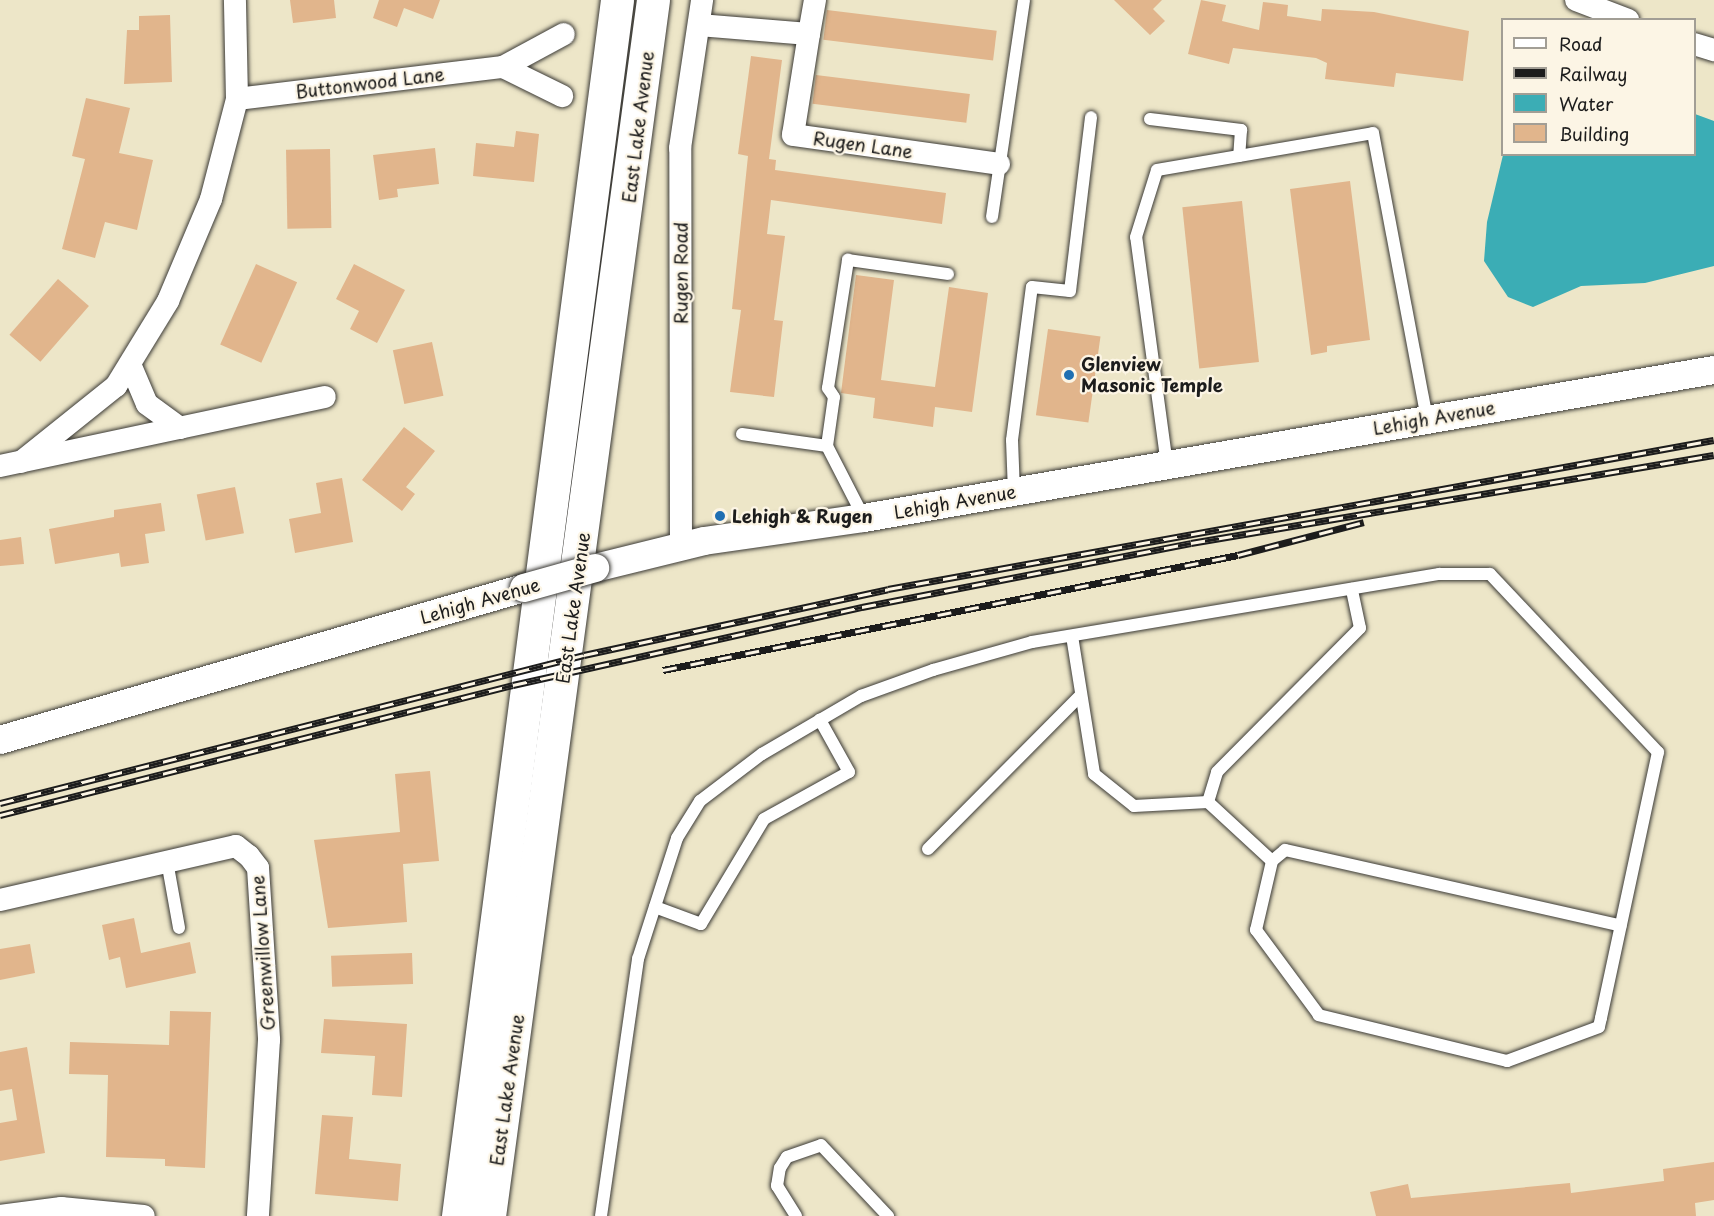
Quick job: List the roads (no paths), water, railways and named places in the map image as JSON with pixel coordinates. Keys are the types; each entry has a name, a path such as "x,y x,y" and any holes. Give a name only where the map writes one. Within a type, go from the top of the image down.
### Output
{"main road":[{"name":"East Lake Avenue","path":"458,1216 617,0"},
{"name":"East Lake Avenue","path":"489,1216 653,0"}],"street":[{"path":"10,464 116,386 168,301 211,199 237,99 235,0"},
{"name":"Rugen Road","path":"681,547 681,148 702,0"},
{"name":"Rugen Lane","path":"815,0 794,135 999,164"},
{"path":"1576,0 1623,18"},
{"path":"699,25 809,34"},
{"name":"Buttonwood Lane","path":"237,99 503,67 564,34"},
{"path":"1696,44 1714,50"},
{"path":"503,67 562,96"},
{"path":"130,364 147,404 180,428"},
{"name":"Lehigh Avenue","path":"0,740 524,588 681,547 864,518 1714,370"},
{"path":"10,464 325,397"},
{"name":"Greenwillow Lane","path":"0,900 56,884 236,846 258,868 269,1040 258,1216"},
{"path":"0,1216 61,1208 144,1216"}],"lane":[{"path":"992,217 1024,0"},
{"path":"1014,492 1012,440 1032,287 1070,291 1091,117"},
{"path":"1150,119 1241,130 1239,156"},
{"path":"1167,465 1136,237 1157,170 1373,133 1427,420"},
{"path":"864,518 827,446 834,397 828,388 848,260 948,274"},
{"path":"742,434 827,446"},
{"path":"601,1216 638,959 677,838 700,801 820,720 861,696 933,670 1072,636 1439,574 1490,574 1658,752 1621,926 1599,1027 1507,1061 1318,1015 1256,930 1272,861 1285,850 1621,926"},
{"path":"1208,802 1217,772 1360,628 1352,589"},
{"path":"1072,636 1094,774 1134,806 1208,802 1272,861"},
{"path":"928,849 1081,695"},
{"path":"655,907 701,924 764,819 849,772 820,720"},
{"path":"167,861 179,928"},
{"path":"796,1216 777,1186 780,1168 787,1157 821,1145 888,1216"}],"water":[{"path":"1696,114 1714,121 1714,266 1645,283 1581,286 1533,307 1508,297 1484,261 1487,222 1503,156 1696,156"}],"railway":[{"path":"0,803 584,655 888,589 1714,440"},
{"path":"0,815 513,685 862,607 1191,543 1714,455"},
{"path":"663,670 1238,555 1364,522"}],"place":[{"name":"Glenview Masonic Temple","path":"1069,375"},
{"name":"Lehigh & Rugen","path":"720,516"}]}
